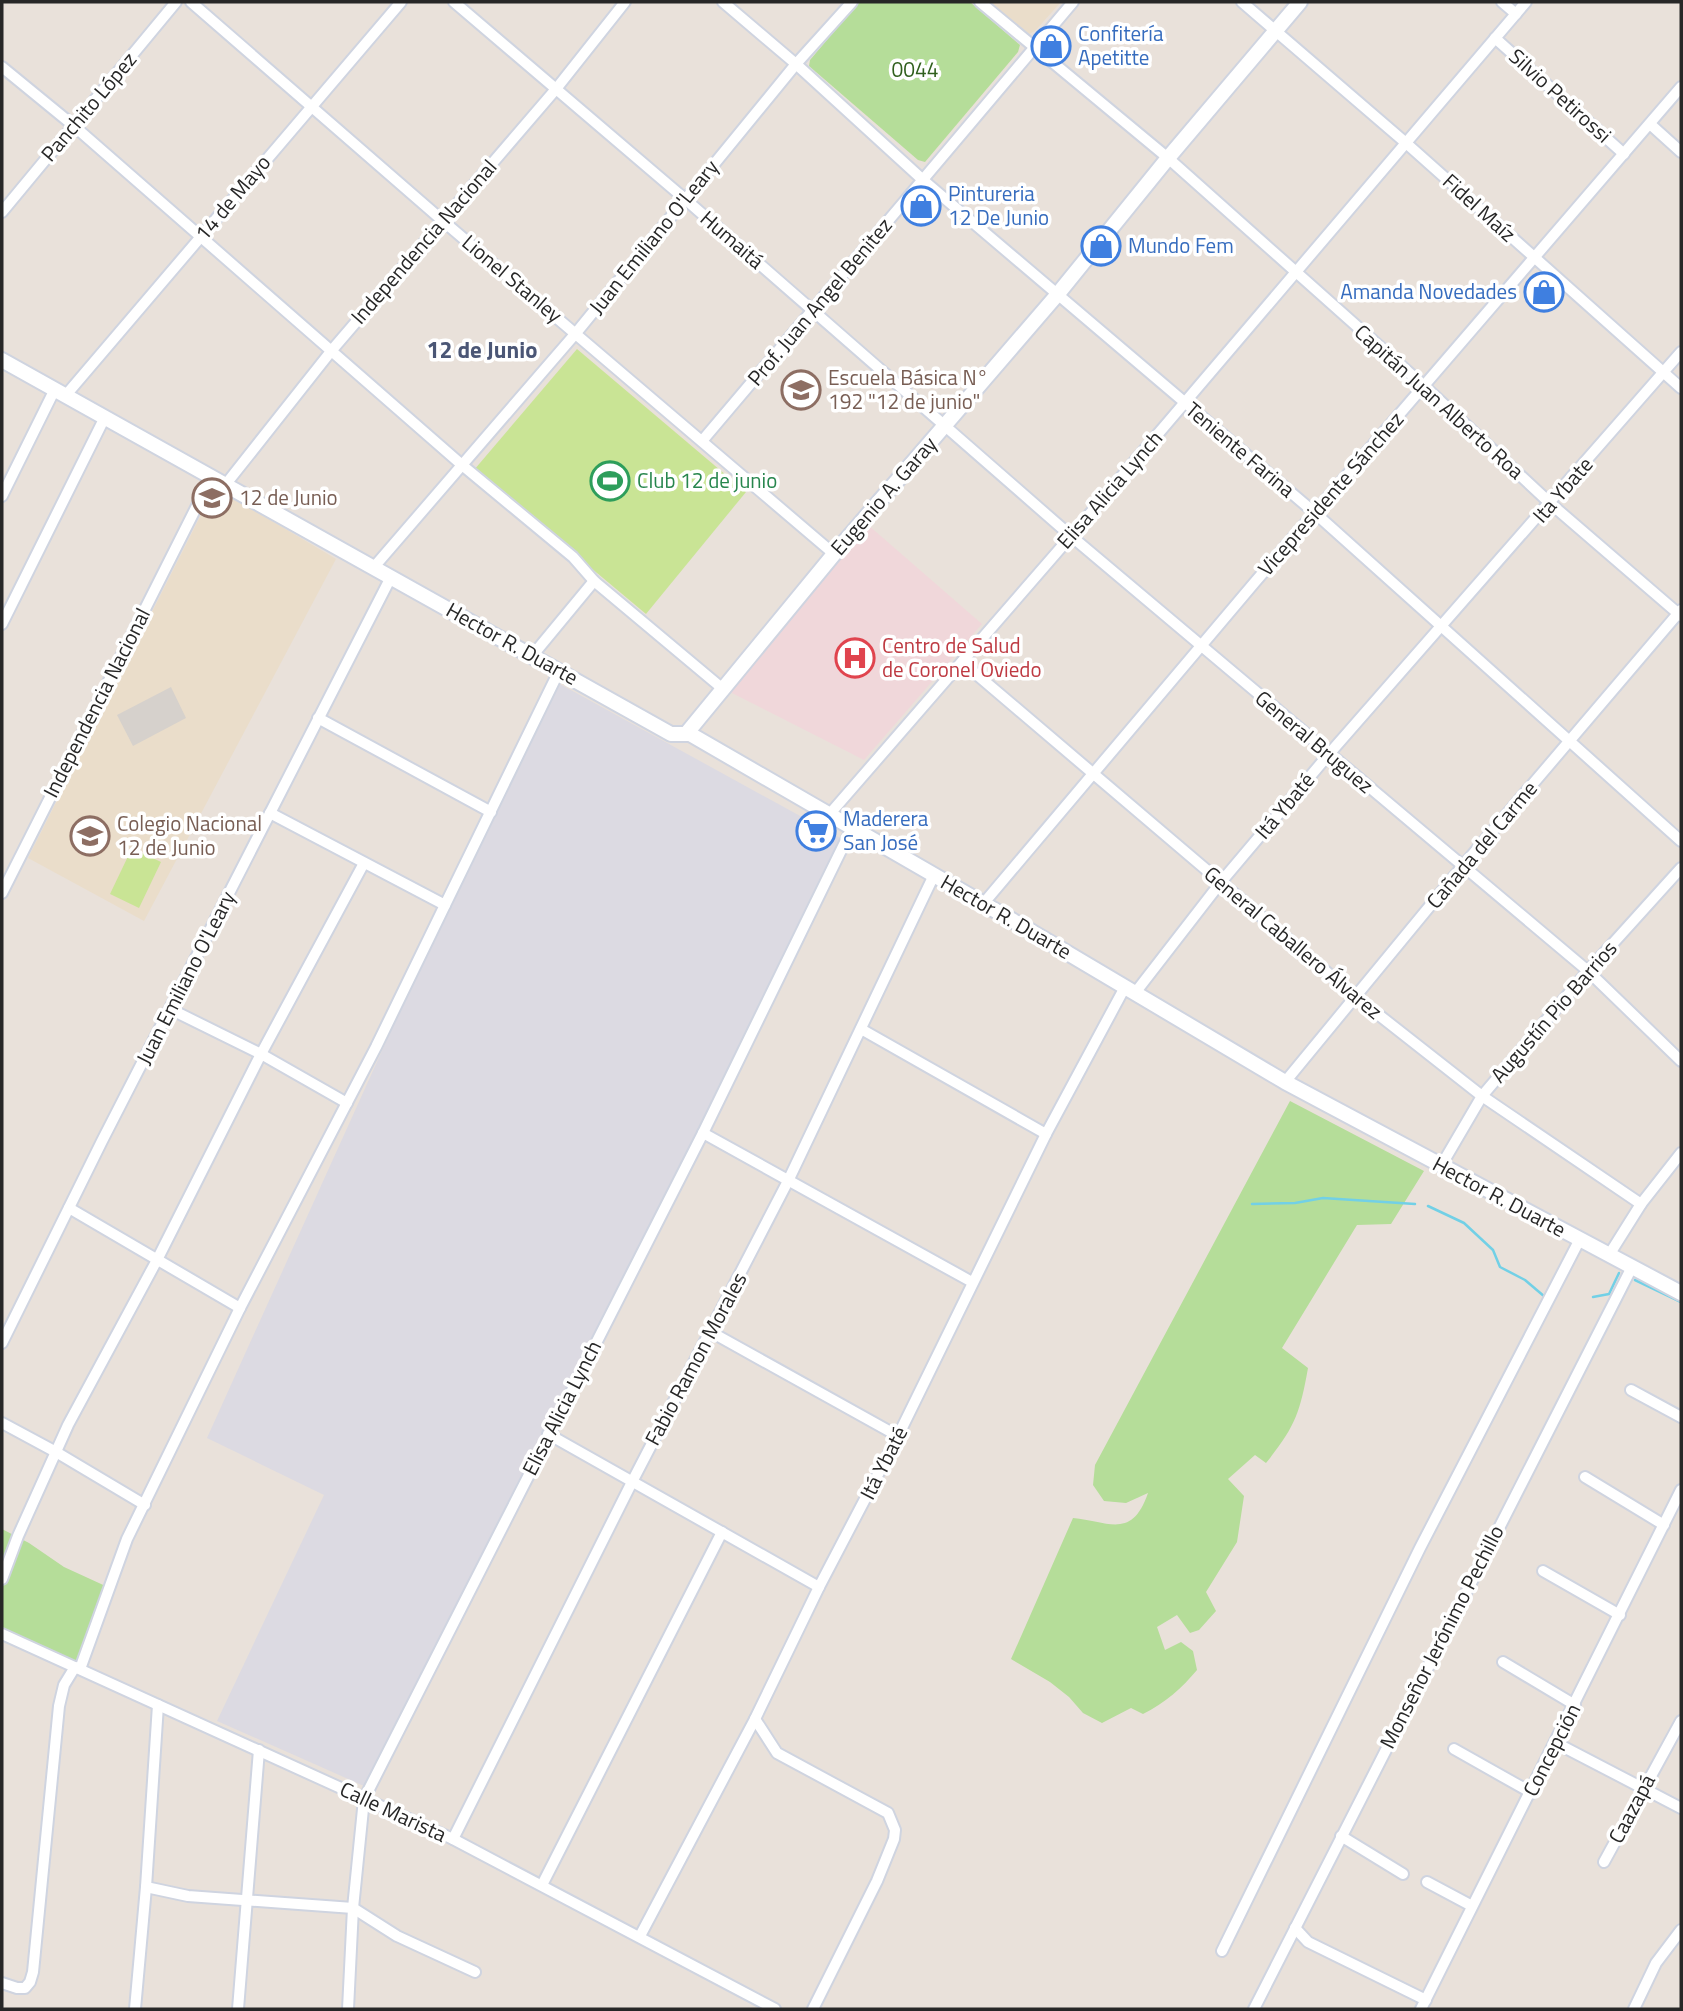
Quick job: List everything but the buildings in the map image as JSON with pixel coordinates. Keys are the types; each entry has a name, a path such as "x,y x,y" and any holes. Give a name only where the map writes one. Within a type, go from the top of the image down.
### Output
{"street":[{"name":"Panchito López","path":"2,212 176,2"},
{"name":"Lionel Stanley","path":"191,2 834,554"},
{"name":"14 de Mayo","path":"2,496 60,392 201,236 401,2"},
{"name":"Humaitá","path":"454,2 685,199 944,426"},
{"name":"Independencia Nacional","path":"226,484 332,350 556,89 625,2"},
{"name":"Teniente Farina","path":"723,2 796,64 923,180 1315,513 1681,841"},
{"name":"Juan Emiliano O'Leary","path":"374,567 576,332 796,64 852,2"},
{"name":"Capitán Juan Alberto Roa","path":"980,2 1168,158 1424,386 1551,504 1680,613"},
{"name":"Prof. Juan Angel Benitez","path":"702,441 1073,2"},
{"name":"Fidel Maíz","path":"1241,2 1406,143 1681,388"},
{"name":"Eugenio A. Garay","path":"686,734 834,554 1057,295 1300,2"},
{"name":"Silvio Petirossi","path":"1502,2 1516,14"},
{"name":"Elisa Alicia Lynch","path":"828,816 1071,536 1526,2"},
{"name":"Silvio Petirossi","path":"1495,38 1624,153"},
{"path":"2,67 74,126 462,465 573,557 594,581 723,689"},
{"name":"Vicepresidente Sánchez","path":"983,904 1681,87"},
{"path":"1650,124 1681,152"},
{"name":"Ita Ybate","path":"1443,626 1681,352"},
{"name":"Hector R. Duarte","path":"2,359 671,734 690,734 1285,1082 1681,1293"},
{"path":"2,624 106,417"},
{"name":"General Bruguez","path":"944,426 1588,971 1681,1061"},
{"name":"Independencia Nacional","path":"2,893 212,476"},
{"name":"Juan Emiliano O'Leary","path":"2,1343 391,577"},
{"path":"532,656 594,581"},
{"name":"Cañada del Carme","path":"1285,1082 1462,867 1680,613"},
{"name":"Itá Ybaté","path":"640,1936 755,1718 819,1587 898,1436 1046,1135 1130,990 1329,754 1443,626"},
{"name":"General Caballero Álvarez","path":"962,662 1356,997 1482,1096 1641,1204"},
{"path":"2,1983 25,1988 33,1972 59,1706 64,1685 77,1668 127,1539 240,1308 346,1104 559,671"},
{"path":"318,718 491,812"},
{"path":"270,813 445,905"},
{"name":"Elisa Alicia Lynch","path":"348,2009 353,1908 364,1799 703,1133 852,828"},
{"path":"2,1579 18,1536 56,1452 261,1054 364,863"},
{"name":"Augustín Pio Barrios","path":"1441,1166 1482,1096 1588,971 1681,868"},
{"name":"Fabio Ramon Morales","path":"453,1839 632,1482 788,1181 934,875"},
{"path":"170,1009 261,1054 346,1104"},
{"path":"861,1029 1046,1135"},
{"path":"703,1133 972,1282"},
{"path":"1609,1255 1641,1204 1681,1153"},
{"path":"69,1208 240,1308"},
{"path":"1222,1951 1420,1548 1580,1239"},
{"name":"Monseñor Jerónimo Pechillo","path":"1256,2008 1632,1267"},
{"path":"711,1332 898,1436"},
{"path":"1631,1390 1681,1417"},
{"path":"2,1423 145,1505"},
{"path":"548,1434 819,1587"},
{"path":"1584,1478 1664,1525"},
{"name":"Concepción","path":"1424,2004 1532,1793 1681,1490"},
{"path":"542,1885 722,1532"},
{"path":"1543,1571 1620,1615"},
{"name":"Calle Marista","path":"2,1634 453,1839 775,2009"},
{"path":"1503,1662 1575,1704"},
{"path":"135,2009 158,1705"},
{"path":"755,1718 777,1753 888,1812 895,1830 877,1881 813,2009"},
{"name":"Caazapá","path":"1604,1862 1681,1721"},
{"path":"1556,1743 1681,1808"},
{"path":"1454,1749 1532,1793"},
{"path":"237,2009 259,1750"},
{"path":"1341,1836 1404,1874"},
{"path":"1427,1882 1472,1906"},
{"path":"146,1887 188,1896 353,1908 397,1936 475,1972"},
{"path":"1295,1928 1308,1942 1424,2004"},
{"path":"1634,2009 1656,1963 1681,1930"}],"shaded area":[{"path":"990,2 1061,2 1035,31 1029,34"},
{"path":"215,487 336,559 144,921 28,858"},
{"name":"Centro de Salud de Coronel Oviedo","path":"867,524 982,624 864,760 730,692"},
{"path":"558,683 842,839 373,1790 217,1721 324,1495 207,1438 466,865"},
{"path":"171,687 186,718 133,746 117,715"}],"green space":[{"name":"0044","path":"859,2 970,2 1020,45 1018,52 925,162 918,160 809,66 810,60"},
{"name":"Club 12 de junio","path":"577,349 746,492 646,614 474,470"},
{"path":"132,848 161,862 139,908 110,894"},
{"path":"1290,1101 1424,1171 1391,1224 1357,1225 1282,1348 1308,1368 1302,1397 1290,1429 1266,1463 1255,1455 1228,1479 1244,1496 1237,1542 1206,1592 1216,1611 1199,1630 1190,1633 1177,1615 1157,1627 1165,1650 1181,1642 1193,1651 1197,1670 1173,1695 1151,1710 1143,1714 1131,1708 1102,1723 1083,1713 1050,1682 1011,1659 1073,1518 1118,1524 1135,1517 1142,1507 1148,1493 1126,1503 1104,1501 1093,1485 1095,1465"},
{"path":"2,1529 29,1543 64,1567 112,1589 80,1666 2,1628"}],"waterway":[{"path":"1252,1204 1295,1203 1323,1198 1415,1204"},
{"path":"1428,1206 1464,1223 1493,1250 1500,1267 1525,1280 1545,1297"},
{"path":"1593,1297 1609,1294 1619,1273"},
{"path":"1635,1280 1681,1302"}],"place":[{"name":"Confitería Apetitte","path":"1051,46"},
{"name":"Pintureria 12 De Junio","path":"921,206"},
{"name":"Mundo Fem","path":"1101,246"},
{"name":"Amanda Novedades","path":"1544,292"},
{"name":"Escuela Básica N° 192 \"12 de junio\"","path":"801,390"},
{"name":"Club 12 de junio","path":"610,481"},
{"name":"12 de Junio","path":"212,498"},
{"name":"Centro de Salud de Coronel Oviedo","path":"855,658"},
{"name":"Maderera San José","path":"816,831"},
{"name":"Colegio Nacional 12 de Junio","path":"90,836"}],"district":[{"name":"12 de Junio","path":"482,350"}]}
